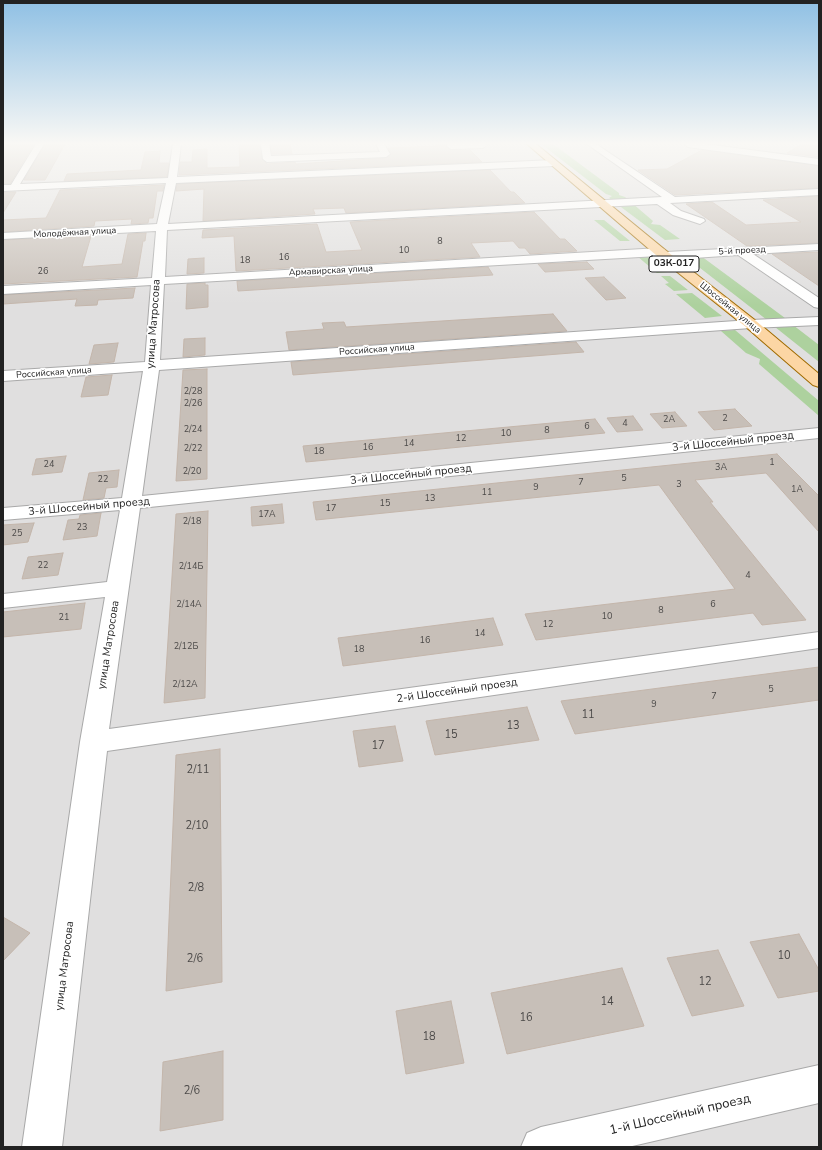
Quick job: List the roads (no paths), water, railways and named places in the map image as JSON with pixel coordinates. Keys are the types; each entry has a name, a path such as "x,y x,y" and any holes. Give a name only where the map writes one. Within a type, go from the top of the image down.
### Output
{"main road":[{"name":"Шоссейная улица","path":"595,198 662,254 751,324 819,382"}],"street":[{"name":"улица Матросова","path":"42,1147 94,742 132,503 152,365 162,228 168,198"},
{"path":"669,198 674,201"},
{"name":"Молодёжная улица","path":"3,236 728,198"},
{"path":"660,201 677,213 700,221"},
{"name":"5-й проезд","path":"662,254 819,247"},
{"path":"740,251 819,304"},
{"name":"Армавирская улица","path":"3,290 662,254"},
{"name":"Российская улица","path":"3,376 751,324 819,321"},
{"name":"3-й Шоссейный проезд","path":"3,514 132,503 819,433"},
{"path":"3,601 118,588"},
{"name":"2-й Шоссейный проезд","path":"94,742 819,640"},
{"name":"1-й Шоссейный проезд","path":"541,1147 819,1084"}]}
